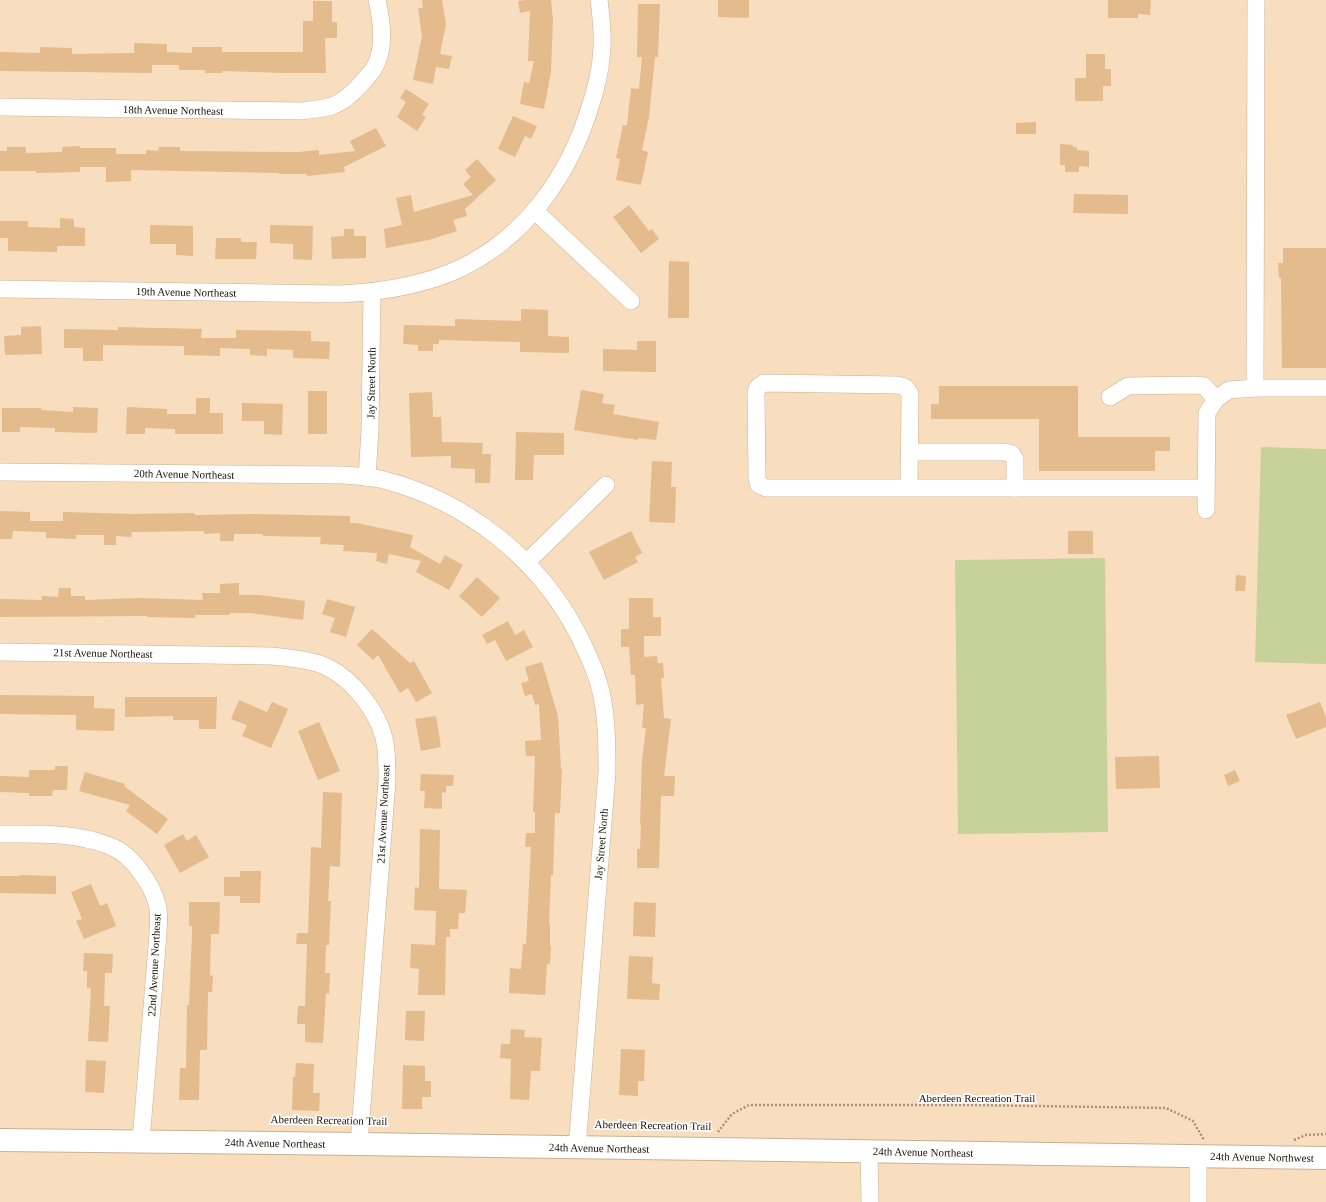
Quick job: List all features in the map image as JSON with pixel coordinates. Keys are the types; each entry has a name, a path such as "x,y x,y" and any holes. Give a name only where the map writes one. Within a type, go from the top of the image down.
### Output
{"main road":[{"name":"24th Avenue Northeast","path":"0,1140 869,1151 1198,1157"},
{"name":"24th Avenue Northwest","path":"1198,1157 1326,1158"}],"street":[{"name":"18th Avenue Northeast","path":"0,107 301,111 332,106 345,100 357,90 373,69 379,57 382,30 377,0"},
{"path":"372,292 394,289 431,279 461,268 481,257 517,230 535,211 561,176 574,152 582,133 596,88 603,31 599,0"},
{"path":"1255,388 1256,0"},
{"path":"535,211 631,301"},
{"name":"19th Avenue Northeast","path":"0,289 340,294 372,292"},
{"name":"Jay Street North","path":"372,292 368,477 418,490 454,507 497,535 527,562 570,618 586,650 603,701 607,738 607,772 576,1148"},
{"path":"910,488 910,394 905,387 897,385 764,383 758,387 756,392 757,479 759,485 766,488 910,488 1015,488 1206,488"},
{"path":"1110,398 1128,386 1195,385 1204,386 1216,399"},
{"path":"1206,510 1207,413 1216,399 1229,390 1255,388 1326,388"},
{"path":"910,452 1005,452 1012,454 1015,459 1015,488"},
{"name":"20th Avenue Northeast","path":"0,472 342,475 368,477"},
{"path":"527,562 606,484"},
{"name":"21st Avenue Northeast","path":"0,652 272,656 304,660 334,670 347,679 360,692 378,721 386,749 387,781 359,1144"},
{"name":"22nd Avenue Northeast","path":"0,834 36,834 79,837 110,846 124,855 136,866 146,879 153,892 158,905 158,934 141,1141"},
{"path":"869,1151 870,1202"},
{"path":"1198,1157 1198,1202"}],"path":[{"name":"Aberdeen Recreation Trail","path":"717,1134 732,1114 749,1105 970,1105 1166,1108 1193,1121 1204,1140 1211,1140"},
{"path":"1293,1141 1306,1135 1326,1134"}],"green space":[{"path":"1261,447 1326,449 1326,664 1255,662"},
{"path":"1105,558 1108,832 958,834 955,560"}],"building":[{"path":"422,0 442,0 446,24 440,54 452,56 449,69 436,67 433,84 413,80 422,36 418,8 423,8"},
{"path":"551,0 553,19 551,72 544,109 520,104 524,82 529,83 534,61 528,61 530,11 520,13 518,1"},
{"path":"718,0 749,0 749,18 718,17"},
{"path":"1108,0 1151,0 1150,15 1138,14 1138,18 1108,18"},
{"path":"313,1 332,1 332,22 337,22 337,38 325,38 326,73 222,71 222,73 205,73 205,70 179,70 179,65 152,65 152,73 0,71 0,52 40,53 40,47 72,48 72,54 134,53 134,43 167,44 167,52 192,53 192,47 222,47 222,52 303,52 303,21 313,21"},
{"path":"638,4 660,4 658,57 655,57 649,117 642,150 648,152 641,185 616,180 620,159 616,158 623,125 627,125 631,88 639,89 642,57 637,57"},
{"path":"1086,54 1105,54 1105,69 1111,69 1111,86 1103,86 1103,101 1075,101 1075,78 1086,78"},
{"path":"406,89 429,104 422,115 426,117 417,131 397,117 406,102 400,98"},
{"path":"513,116 537,126 531,139 525,136 515,157 498,149"},
{"path":"1036,122 1036,134 1016,134 1016,123"},
{"path":"376,128 386,146 344,167 345,172 307,176 307,174 279,173 131,170 131,181 106,182 106,167 80,167 80,172 36,173 36,171 0,171 0,151 7,151 7,147 26,147 26,153 62,152 62,147 80,146 80,148 116,148 116,154 146,154 146,150 158,151 159,147 180,147 180,151 298,152 319,150 319,155 355,151 350,141"},
{"path":"1060,144 1073,145 1073,147 1077,147 1077,150 1089,151 1089,167 1079,166 1079,172 1065,172 1065,165 1060,165"},
{"path":"477,159 496,180 465,209 467,216 453,220 457,231 429,240 386,248 384,229 402,225 396,198 411,195 414,212 473,195 463,184 471,177 465,170"},
{"path":"1074,194 1128,195 1128,214 1073,213"},
{"path":"629,205 649,231 652,229 659,239 641,253 613,217"},
{"path":"60,218 74,219 74,227 85,228 85,246 57,246 57,252 8,251 8,238 0,238 0,221 28,221 28,227 60,228"},
{"path":"150,225 193,226 193,256 176,255 176,244 150,244"},
{"path":"270,225 313,226 312,260 293,259 293,244 270,243"},
{"path":"344,229 354,229 354,236 366,236 366,258 332,259 331,237 344,236"},
{"path":"216,238 241,238 241,242 257,242 256,259 215,259"},
{"path":"1283,248 1326,248 1326,368 1282,368 1281,278 1279,278 1278,263 1283,263"},
{"path":"669,261 689,262 689,318 668,318"},
{"path":"521,309 548,310 548,336 569,337 569,353 520,352 520,342 439,340 439,344 433,344 433,351 418,351 418,345 403,344 404,325 455,326 455,319 521,321"},
{"path":"41,326 42,354 5,355 4,336 21,335 21,327"},
{"path":"118,327 202,329 201,338 236,338 236,330 311,331 311,341 330,342 329,359 293,358 293,350 267,349 267,356 250,355 250,349 220,348 220,356 184,355 184,346 103,345 103,361 83,361 83,348 64,348 64,329 118,330"},
{"path":"637,341 656,341 656,372 603,371 603,349 637,350"},
{"path":"939,386 1078,386 1078,437 1170,437 1170,451 1155,451 1155,471 1039,471 1039,419 931,419 931,404 939,404"},
{"path":"581,390 604,394 602,403 615,405 613,414 659,422 656,440 638,438 638,440 574,430"},
{"path":"308,391 327,391 327,434 308,434"},
{"path":"432,392 433,417 441,417 442,442 483,443 482,454 491,454 490,483 475,483 475,469 451,468 451,456 411,457 409,393"},
{"path":"196,398 210,398 210,413 223,413 223,434 175,434 175,429 145,428 145,434 126,434 127,407 167,409 167,414 196,414"},
{"path":"242,403 283,404 282,435 264,434 264,421 242,421"},
{"path":"73,407 98,408 97,433 55,432 55,428 20,427 20,432 2,432 2,408 41,408 41,410 73,412"},
{"path":"516,432 564,433 564,455 534,455 533,480 515,480"},
{"path":"652,461 672,462 671,487 676,487 675,523 649,522"},
{"path":"0,511 30,512 30,521 63,521 63,512 350,516 350,523 357,523 413,535 410,547 440,564 445,555 463,565 449,590 416,572 421,561 389,554 387,564 376,561 377,553 343,551 344,545 320,544 321,537 234,534 234,541 220,541 220,533 204,534 204,531 132,532 131,537 116,536 116,545 104,545 104,535 76,535 76,539 46,538 46,532 13,531 12,539 0,539"},
{"path":"631,531 642,553 635,557 638,562 604,580 589,552"},
{"path":"1068,531 1093,531 1093,554 1068,554"},
{"path":"1236,575 1246,576 1245,591 1235,591"},
{"path":"477,577 500,598 482,617 459,596"},
{"path":"239,583 239,595 260,595 305,601 303,620 250,613 230,613 230,615 195,615 195,618 147,616 0,617 0,599 42,600 42,596 58,597 59,588 71,588 71,596 85,596 85,600 139,598 203,600 202,593 220,593 220,584"},
{"path":"629,598 653,598 653,617 661,617 661,636 644,636 644,657 657,656 658,663 663,663 664,678 661,678 664,718 671,719 664,776 675,776 674,796 661,796 659,868 637,868 637,849 640,849 642,760 646,728 642,728 644,704 636,705 635,675 631,675 629,647 621,647 621,629 629,629"},
{"path":"327,599 355,607 346,637 330,632 335,618 322,614"},
{"path":"508,621 515,635 524,630 533,647 506,661 495,640 487,644 482,635"},
{"path":"372,629 410,663 414,661 432,693 416,702 408,688 400,693 378,655 373,660 357,645"},
{"path":"542,662 558,716 562,769 560,813 555,813 553,875 551,875 549,923 551,946 550,964 547,964 545,995 509,993 510,968 521,969 523,944 526,944 531,847 525,847 526,833 535,833 535,812 533,812 535,756 526,756 525,741 541,740 539,704 535,705 532,694 525,696 521,683 529,681 525,667"},
{"path":"0,695 94,696 94,708 115,709 114,731 76,730 76,715 0,714"},
{"path":"125,697 217,697 216,729 199,729 199,720 173,720 173,716 125,717"},
{"path":"239,700 267,712 272,702 288,709 271,748 242,736 247,725 231,719"},
{"path":"1320,702 1326,717 1326,727 1296,739 1286,715"},
{"path":"436,716 441,747 421,751 415,719"},
{"path":"319,722 340,771 318,780 298,731"},
{"path":"1159,756 1160,788 1116,789 1115,757"},
{"path":"55,766 68,766 67,790 53,790 52,796 29,796 29,793 0,792 0,776 29,777 29,770 55,770"},
{"path":"1235,770 1240,781 1228,786 1224,775"},
{"path":"85,772 125,784 124,786 168,819 157,834 126,811 130,805 79,791"},
{"path":"421,774 454,775 453,786 446,786 446,793 442,792 442,809 424,808 425,791 420,791"},
{"path":"323,792 342,793 340,867 330,866 328,901 331,901 329,945 326,945 325,973 330,973 329,994 326,993 323,1043 305,1042 305,1024 297,1024 298,1006 305,1006 307,944 296,944 297,933 308,933 311,847 321,848"},
{"path":"420,829 440,830 439,889 467,890 465,913 459,913 458,929 450,929 450,937 446,937 445,995 418,995 419,969 410,968 411,944 435,945 436,911 414,910 415,887 419,888"},
{"path":"183,834 187,841 196,835 209,857 180,873 164,845"},
{"path":"240,871 261,871 260,903 240,903 240,896 224,896 224,877 240,877"},
{"path":"0,876 56,876 56,894 0,893"},
{"path":"91,884 100,906 107,903 116,926 84,939 76,921 82,919 71,892"},
{"path":"189,902 220,902 219,934 211,934 210,975 213,976 212,992 208,992 207,1050 200,1050 199,1100 179,1100 180,1068 186,1068 187,1005 189,1005 192,934 192,926 189,926"},
{"path":"634,902 656,903 655,937 633,936"},
{"path":"84,953 113,954 112,973 105,973 104,1006 110,1006 108,1042 88,1041 91,988 87,988 87,971 83,971"},
{"path":"629,956 653,957 652,983 660,984 659,1000 627,999"},
{"path":"406,1011 425,1011 424,1041 405,1040"},
{"path":"511,1029 525,1030 524,1037 542,1038 540,1071 531,1071 529,1100 510,1099 511,1059 500,1058 501,1044 510,1044"},
{"path":"621,1049 645,1050 644,1081 638,1081 638,1096 619,1095"},
{"path":"86,1060 106,1061 104,1093 85,1092"},
{"path":"296,1063 314,1064 313,1093 320,1093 319,1111 292,1110 293,1077 295,1077"},
{"path":"403,1065 425,1066 425,1081 431,1081 431,1097 422,1097 422,1109 402,1109"}]}
